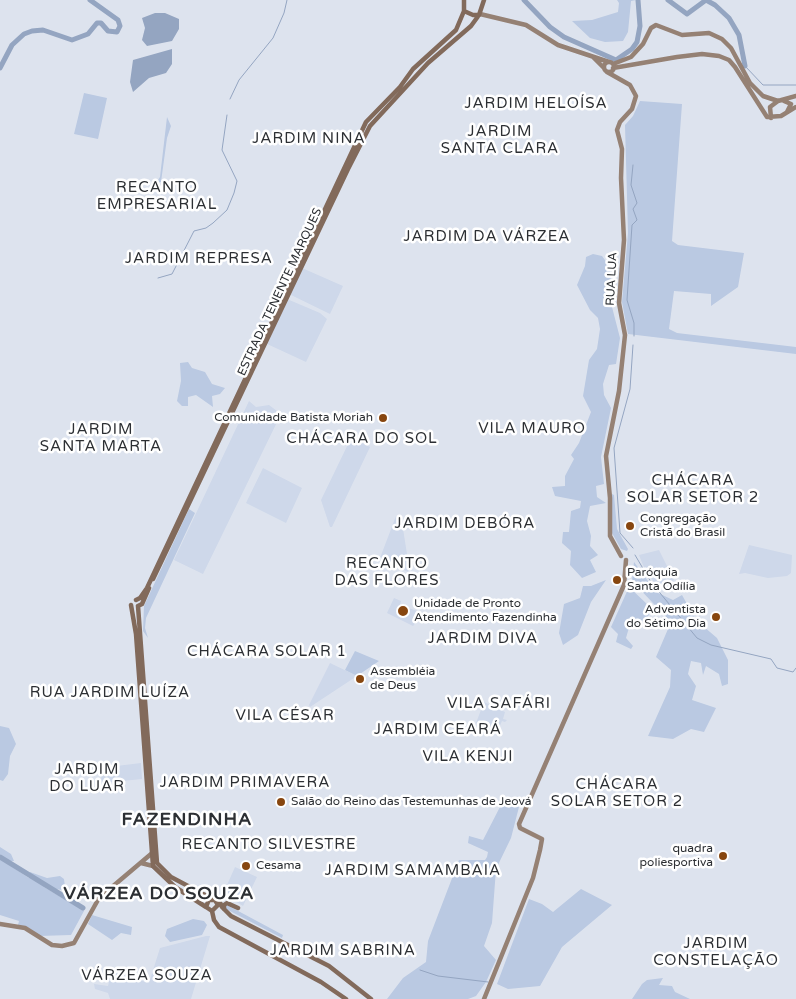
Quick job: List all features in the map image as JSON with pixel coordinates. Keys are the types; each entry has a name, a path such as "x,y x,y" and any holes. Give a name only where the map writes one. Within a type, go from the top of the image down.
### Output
{"main road":[{"name":"ESTRADA TENENTE MARQUES","path":"131,605 132,601 140,598 146,588 366,122 400,88 413,69 456,30 464,11 464,0"},
{"name":"ESTRADA TENENTE MARQUES","path":"138,606 142,604 370,126 428,63 471,26 479,15 483,2"},
{"path":"464,11 473,16 479,15"},
{"path":"136,600 142,644 157,863 171,877 205,895 209,900"},
{"path":"131,605 135,608 138,606"},
{"path":"131,605 138,643 142,644"},
{"path":"136,634 153,866 176,887 212,911 215,922 225,931 320,982 346,999"},
{"path":"206,907 211,896 215,895 218,902 231,916 329,966 371,999"},
{"path":"212,911 218,902"},
{"path":"224,909 227,903 238,908"}],"street":[{"path":"483,2 492,16"},
{"path":"479,15 492,16 530,27 558,45 593,57 610,67 677,57 714,55 729,60 746,81 763,96 791,104 787,113"},
{"path":"610,67 631,57 643,44 651,28 659,25 680,34 704,32 722,39 731,48 746,81 764,112 771,118"},
{"path":"593,57 610,67"},
{"name":"RUA LUA","path":"484,999 533,878 542,839 520,828 519,824 624,585 626,568 623,557 609,529 610,498 606,456 619,391 624,335 618,303 624,240 621,178 622,149 618,130 620,122 632,109 636,96 632,87 620,79 610,67"},
{"path":"771,118 770,107 796,96"},
{"path":"771,118 787,113 796,107"},
{"path":"0,924 25,928 52,945 62,946 74,943 100,898 151,854"},
{"path":"141,863 153,866"}],"shaded area":[{"path":"617,0 636,0 631,1 628,32 623,41 605,42 590,38 572,21 592,20 618,12 619,3"},
{"path":"155,13 165,13 179,19 179,29 172,41 147,46 142,40 145,28 142,18"},
{"path":"172,49 172,64 166,73 149,78 133,92 130,82 133,60"},
{"path":"84,93 107,98 98,139 74,134"},
{"path":"640,101 682,104 672,241 678,245 744,253 738,287 711,306 711,294 674,291 669,329 677,333 796,347 796,354 628,334 622,302 628,233 625,125 633,116"},
{"path":"167,117 171,126 167,138 161,182 156,183 160,177"},
{"path":"593,254 602,256 610,267 612,307 620,338 616,364 609,365 603,384 604,395 611,408 601,457 604,484 596,486 597,497 606,503 590,506 587,521 591,536 590,546 598,555 590,560 596,572 582,578 570,565 571,551 562,543 563,532 569,532 571,511 580,508 581,501 555,496 552,487 565,486 565,476 574,459 571,455 579,443 591,412 583,396 589,360 597,349 600,329 598,318 590,310 577,285 585,266 586,257"},
{"path":"302,268 343,286 330,314 289,294"},
{"path":"287,299 320,313 327,319 306,362 265,343"},
{"path":"188,362 192,368 205,372 212,384 225,388 220,394 212,396 213,407 196,395 188,397 188,406 182,406 177,401 181,381 180,363"},
{"path":"249,401 256,407 269,405 281,414 203,574 174,560"},
{"path":"351,438 370,447 332,527 330,527 321,500"},
{"path":"263,468 302,488 286,523 246,503"},
{"path":"612,494 614,495 617,529 628,549 627,551 621,549 612,533"},
{"path":"189,509 195,513 146,618 145,628 148,638 143,631 144,606"},
{"path":"396,516 401,516 410,573 380,558"},
{"path":"749,545 792,555 791,573 787,576 768,578 745,573 739,574"},
{"path":"659,550 674,580 657,587 639,555"},
{"path":"634,562 656,592 673,600 682,595 696,620 717,638 728,660 728,684 722,686 719,674 706,666 703,675 701,663 691,661 688,674 696,686 692,700 716,708 704,732 691,729 673,739 648,736 670,687 671,670 656,657 671,622 632,581"},
{"path":"606,580 591,602 578,635 563,645 559,633 564,604 580,598 583,586 591,586"},
{"path":"629,587 648,605 650,611 645,626 631,624 626,638 633,646 631,649 616,642 618,634 611,627"},
{"name":"Unidade de Pronto Atendimento Fazendinha","path":"394,598 401,601 400,605 420,612 417,616 420,618 413,626 387,613"},
{"path":"355,651 379,661 357,676 345,670"},
{"path":"330,663 357,676 310,707 309,705"},
{"path":"484,702 505,712 503,719 507,720 505,722 502,721 497,732 476,723"},
{"path":"0,726 9,728 16,744 10,756 8,774 3,781 0,780"},
{"path":"141,763 142,779 102,783 100,768"},
{"path":"502,803 519,807 511,838 496,869 492,923 484,946 496,960 486,982 476,996 468,999 387,999 403,978 426,962 428,941 459,860 485,860 487,857 488,852 468,843 469,836 483,840"},
{"path":"0,847 11,854 14,861 10,861 9,865 29,878 30,872 47,878 60,876 64,879 65,887 62,890 44,887 84,911 71,935 39,936 18,925 19,921 0,915"},
{"path":"235,867 257,877 243,906 223,894"},
{"path":"581,889 612,905 562,947 540,986 508,989 497,984 529,899 542,904 553,912"},
{"path":"227,905 283,935 282,938 226,909 224,906"},
{"path":"92,915 132,927 131,935 121,933 112,940 88,924"},
{"path":"193,919 204,921 207,925 202,935 170,942 165,936 167,929"},
{"path":"210,936 191,999 110,999 108,993 95,989 94,984 108,986 109,982 106,979 107,970 149,983 160,948"},
{"path":"663,978 659,985 672,986 675,992 690,999 632,999 647,980"}],"waterway":[{"path":"0,68 12,45 24,34 32,31 43,30 72,40 88,34 97,23 101,23 108,31 117,32 120,26 118,20 90,0"},
{"path":"230,99 239,80 273,38 284,13 287,0"},
{"path":"524,0 550,27 564,37 616,60 632,49 637,42 640,26 638,0"},
{"path":"668,0 687,14 706,0 715,5 729,18 739,35 745,66"},
{"path":"745,66 763,85 796,85"},
{"path":"158,278 172,274 194,231 206,228 227,210 237,181 222,150 227,115"},
{"path":"633,165 631,185 637,203 633,209 637,220 632,225 627,300 634,323 634,336"},
{"path":"633,345 630,389 614,448 620,533 633,548"},
{"path":"635,555 651,582 697,638 711,645 771,659 777,668 793,672 796,668"},
{"path":"0,857 83,908"},
{"path":"420,970 438,976 488,982"}],"place":[{"name":"Comunidade Batista Moriah","path":"383,418"},
{"name":"Congregação Cristã do Brasil","path":"630,526"},
{"name":"Paróquia Santa Odília","path":"617,580"},
{"name":"Unidade de Pronto Atendimento Fazendinha","path":"403,611"},
{"name":"Adventista do Sétimo Dia","path":"716,617"},
{"name":"Assembléia de Deus","path":"360,679"},
{"name":"Salão do Reino das Testemunhas de Jeová","path":"281,802"},
{"name":"quadra poliesportiva","path":"723,856"},
{"name":"Cesama","path":"246,866"}],"district":[{"name":"JARDIM HELOÍSA","path":"536,104"},
{"name":"JARDIM NINA","path":"309,139"},
{"name":"JARDIM SANTA CLARA","path":"500,140"},
{"name":"RECANTO EMPRESARIAL","path":"157,196"},
{"name":"JARDIM DA VÁRZEA","path":"487,237"},
{"name":"JARDIM REPRESA","path":"199,259"},
{"name":"VILA MAURO","path":"532,429"},
{"name":"JARDIM SANTA MARTA","path":"101,438"},
{"name":"CHÁCARA DO SOL","path":"362,439"},
{"name":"CHÁCARA SOLAR SETOR 2","path":"693,490"},
{"name":"JARDIM DEBÓRA","path":"465,524"},
{"name":"RECANTO DAS FLORES","path":"387,572"},
{"name":"JARDIM DIVA","path":"483,639"},
{"name":"CHÁCARA SOLAR 1","path":"267,652"},
{"name":"RUA JARDIM LUÍZA","path":"110,693"},
{"name":"VILA SAFÁRI","path":"499,704"},
{"name":"VILA CÉSAR","path":"285,716"},
{"name":"JARDIM CEARÁ","path":"438,730"},
{"name":"VILA KENJI","path":"468,757"},
{"name":"JARDIM DO LUAR","path":"87,778"},
{"name":"JARDIM PRIMAVERA","path":"245,783"},
{"name":"CHÁCARA SOLAR SETOR 2","path":"617,794"},
{"name":"FAZENDINHA","path":"187,820"},
{"name":"RECANTO SILVESTRE","path":"269,845"},
{"name":"JARDIM SAMAMBAIA","path":"413,871"},
{"name":"VÁRZEA DO SOUZA","path":"159,894"},
{"name":"JARDIM SABRINA","path":"343,951"},
{"name":"JARDIM CONSTELAÇÃO","path":"716,952"},
{"name":"VÁRZEA SOUZA","path":"147,976"}]}
